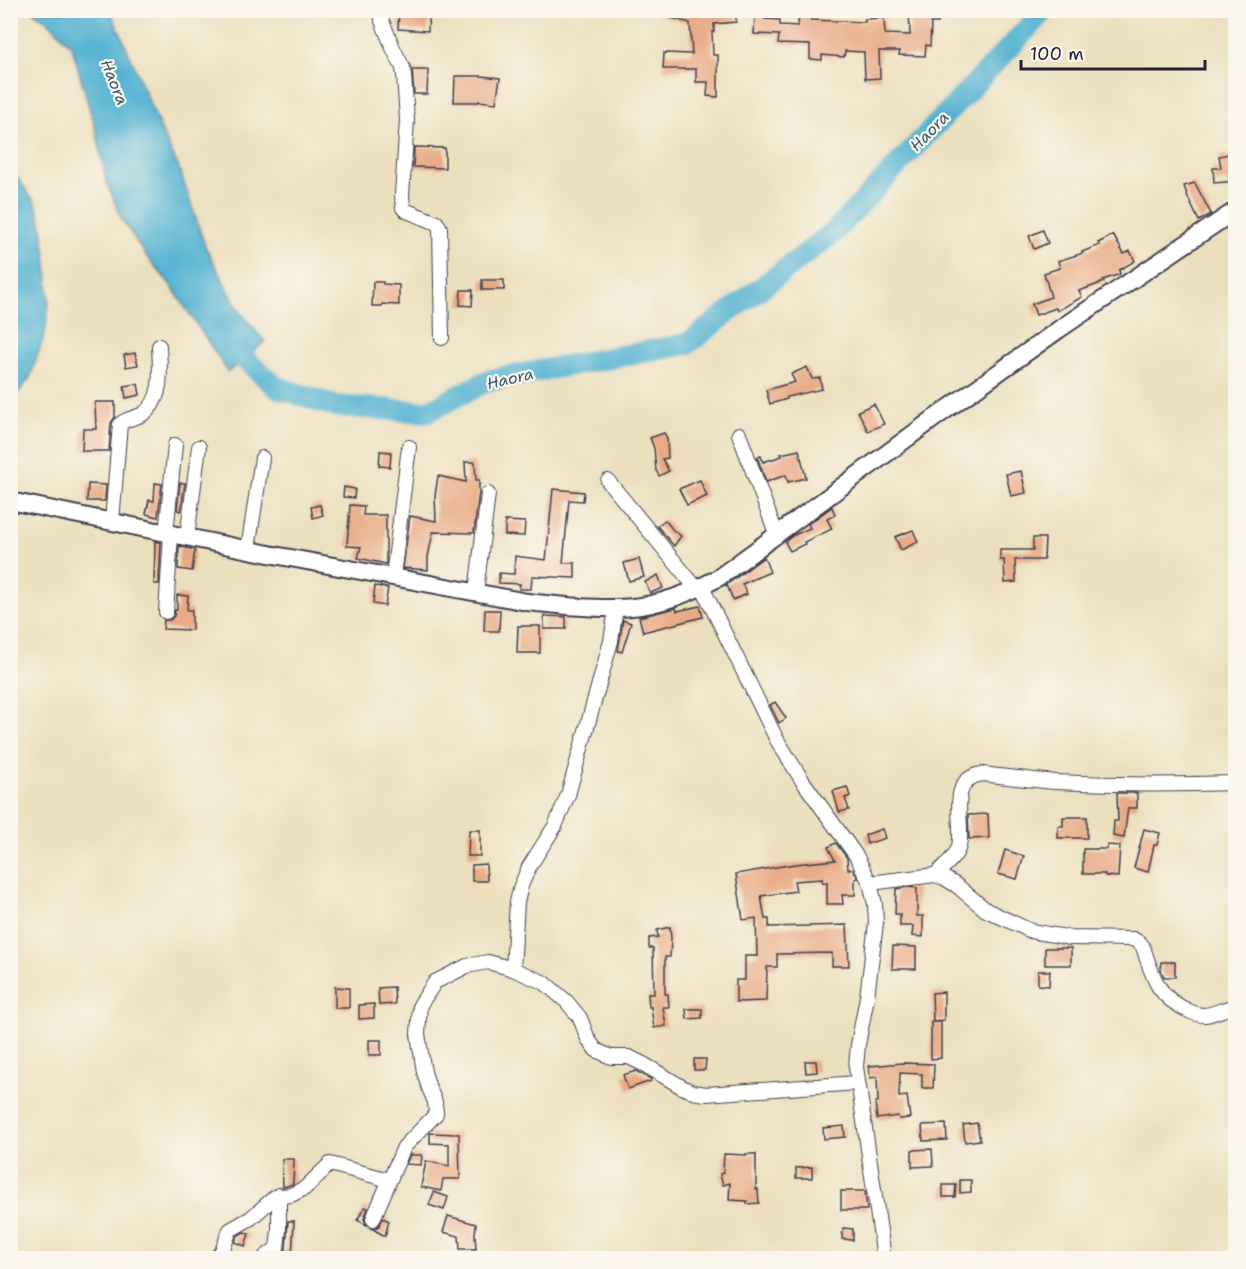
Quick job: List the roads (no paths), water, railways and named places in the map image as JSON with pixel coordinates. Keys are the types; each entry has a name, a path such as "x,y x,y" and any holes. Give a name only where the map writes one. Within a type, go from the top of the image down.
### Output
{"street":[{"path":"381,10 382,21 404,75 407,120 403,208 437,224 440,228 442,338"},
{"path":"10,501 476,592 555,605 616,608 642,606 674,598 718,578 1058,330 1236,210"},
{"path":"112,522 120,424 143,414 151,406 160,380 159,346"},
{"path":"739,434 777,536"},
{"path":"166,612 175,534 175,445"},
{"path":"175,534 199,447"},
{"path":"393,577 409,447"},
{"path":"248,549 262,458"},
{"path":"608,481 699,588 782,748 857,857 870,883 875,904 876,923 867,997 856,1054 857,1083 884,1258"},
{"path":"476,592 488,494"},
{"path":"513,969 517,902 521,886 529,867 555,826 568,795 611,641 616,608"},
{"path":"935,875 956,853 959,846 958,811 961,791 965,783 976,775 1088,783 1236,783"},
{"path":"870,883 935,875 956,885 986,910 1031,931 1071,938 1127,938 1137,941 1143,947 1155,983 1172,1003 1204,1015 1232,1007 1236,1009"},
{"path":"372,1219 404,1147 436,1114 435,1102 424,1072 418,1034 420,1005 435,982 467,966 488,962 513,969 545,983 567,1002 580,1018 588,1039 596,1050 611,1057 628,1057 693,1092 706,1094 857,1083"},
{"path":"216,1258 222,1251 230,1230 251,1218 271,1199 305,1188 330,1164 389,1180"},
{"path":"264,1258 277,1248 279,1195"}],"water":[{"path":"32,11 110,11 179,168 205,246 240,312 265,342 228,372 170,284 147,257 122,220 106,181 97,134 72,47 49,22"},
{"path":"11,169 36,204 41,220 49,302 45,333 30,378 11,402"}],"waterway":[{"name":"Haora","path":"224,337 228,344 276,387 335,406 427,412 489,380 687,344 834,232 1045,10"}]}
